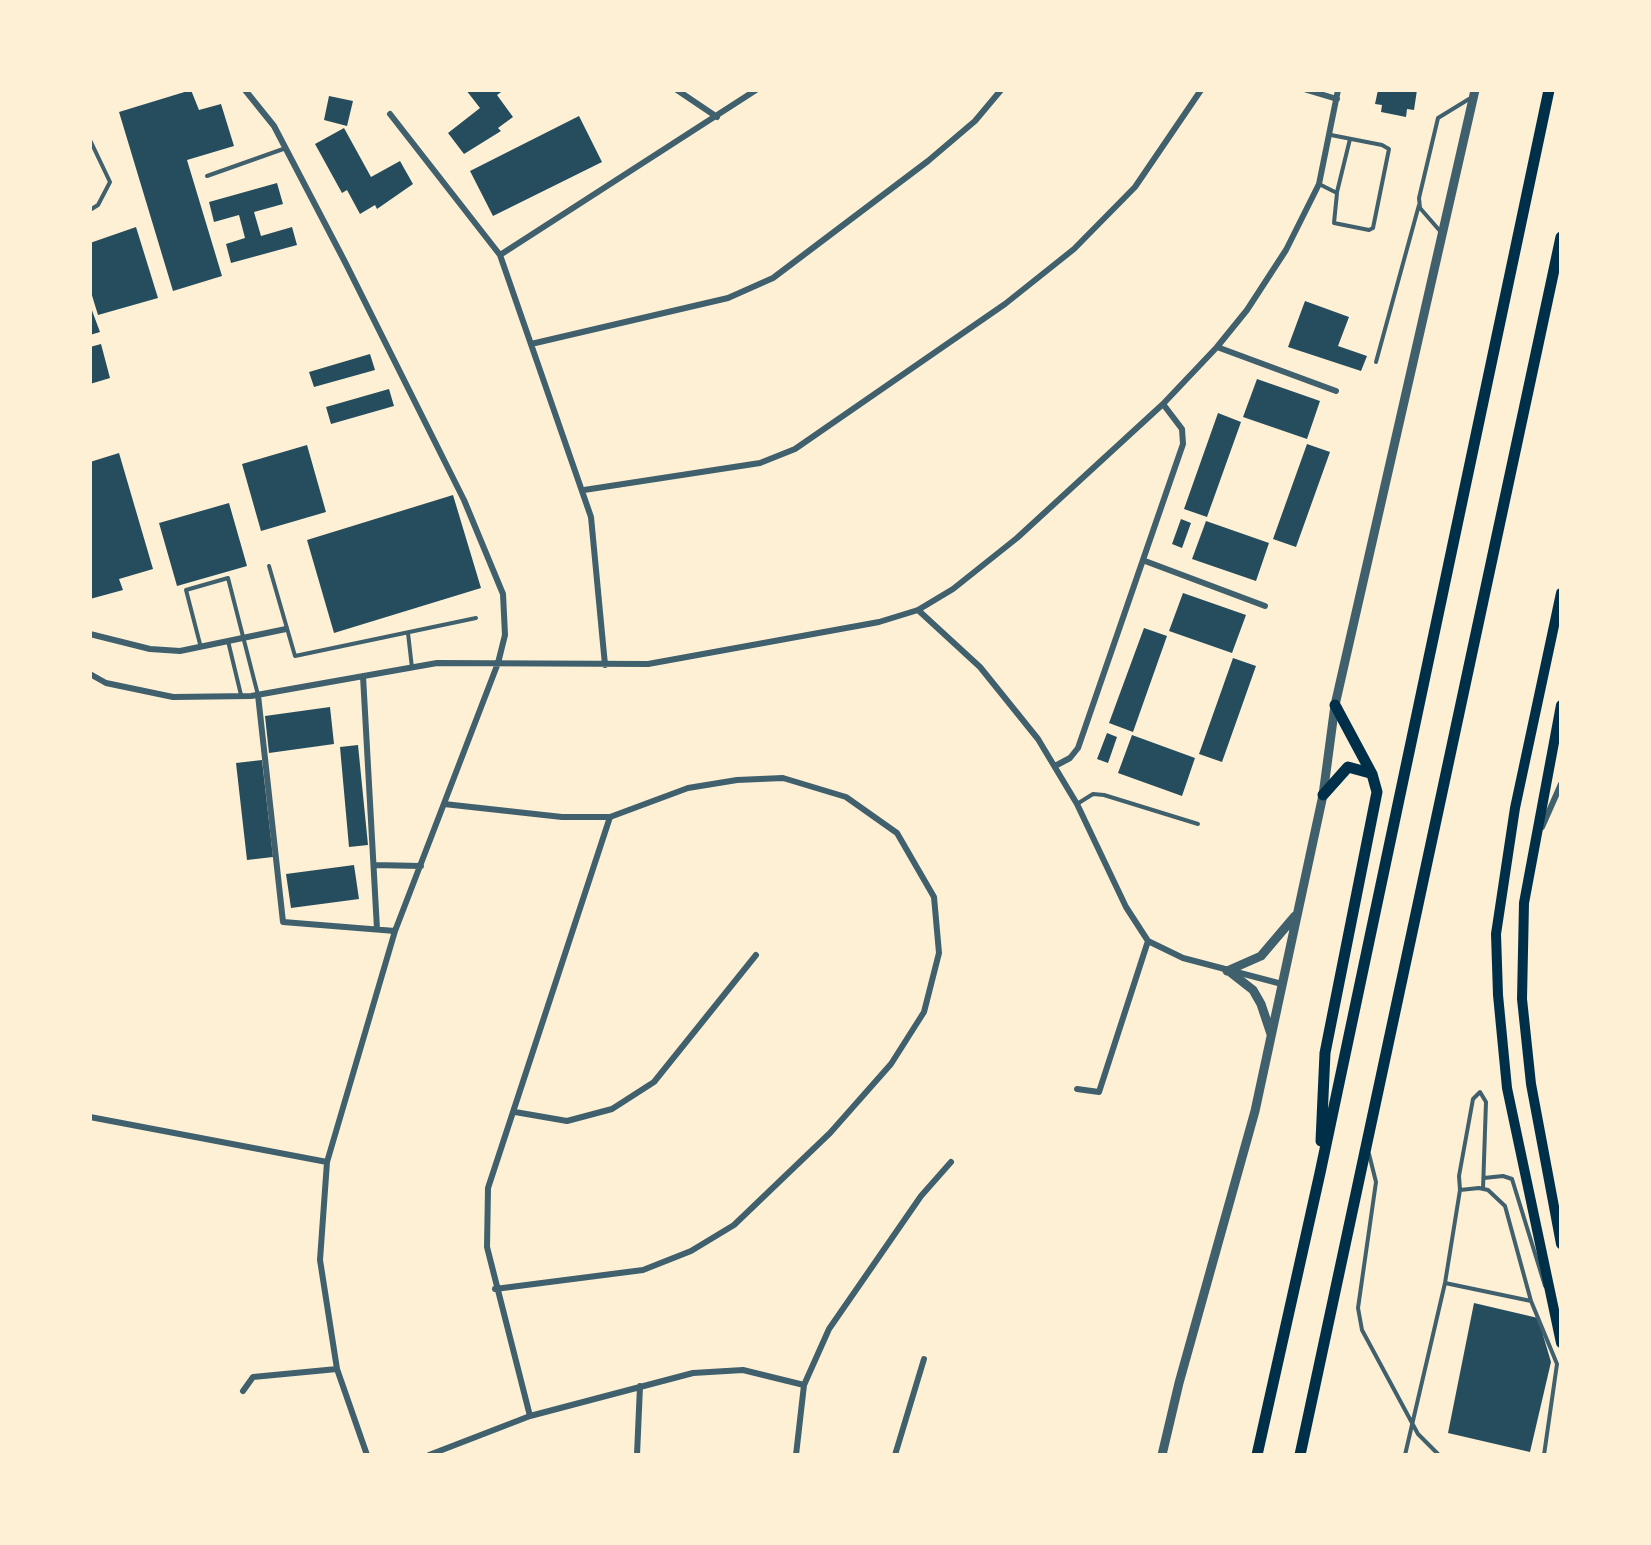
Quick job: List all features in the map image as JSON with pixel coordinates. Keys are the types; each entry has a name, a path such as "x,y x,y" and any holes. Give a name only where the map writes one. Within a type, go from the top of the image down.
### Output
{"highway":[{"path":"1257,1455 1550,90"},
{"path":"1300,1455 1561,237"},
{"path":"1320,1173 1325,1054 1377,792 1372,774 1335,706"},
{"path":"1323,795 1348,767 1372,774"}],"main road":[{"path":"1561,593 1515,808 1496,934 1507,1088 1561,1343"},
{"path":"1561,706 1530,856 1524,903 1522,999 1530,1084 1561,1244"}],"street":[{"path":"245,90 286,148 438,446 503,594 504,635 498,663 394,931 327,1162 320,1260 337,1369 367,1455"},
{"path":"677,90 718,117"},
{"path":"500,255 756,90"},
{"path":"530,344 728,298 773,278 928,161 975,121 1001,90"},
{"path":"584,490 760,463 795,449 1006,304 1074,248 1135,187 1201,90"},
{"path":"90,674 106,683 173,697 258,695 437,663 648,664 879,622 918,610 953,589 1017,538 1163,404 1246,310 1286,250 1319,184 1337,94 1307,90"},
{"path":"1162,1455 1256,1111 1323,795 1335,706 1474,93"},
{"path":"390,114 500,255 591,516 605,666"},
{"path":"1217,347 1336,391"},
{"path":"1055,766 1078,748 1184,444 1182,430 1163,404"},
{"path":"1145,561 1265,606"},
{"path":"918,610 980,666 1055,766 1126,907 1148,941 1183,958 1284,984"},
{"path":"90,634 180,652 286,630"},
{"path":"363,676 377,929"},
{"path":"258,695 283,922 394,931"},
{"path":"444,804 562,817 610,818 688,788 783,778 846,797 897,833 934,897 939,953 924,1012 891,1064 830,1133 734,1225 692,1251 642,1270 496,1290"},
{"path":"1530,856 1561,784"},
{"path":"530,1416 487,1247 488,1188 610,818"},
{"path":"374,866 422,866"},
{"path":"1229,972 1261,956 1299,909"},
{"path":"1076,1089 1099,1092 1148,941"},
{"path":"515,1112 568,1121 612,1109 654,1082 756,955"},
{"path":"1229,972 1253,990 1272,1038"},
{"path":"90,1117 327,1162"},
{"path":"796,1455 804,1385 829,1328 921,1196 951,1162"},
{"path":"895,1455 924,1360"},
{"path":"244,1391 254,1377 337,1369"},
{"path":"429,1455 530,1416 694,1373 743,1370 804,1385"},
{"path":"636,1455 640,1386"}],"lane":[{"path":"1376,362 1419,205 1438,118 1474,93"},
{"path":"1329,135 1350,139 1386,146 1390,153 1372,230 1332,222 1350,139"},
{"path":"90,140 110,182 98,204 90,210"},
{"path":"207,176 286,148"},
{"path":"1319,184 1337,193"},
{"path":"1419,205 1444,235"},
{"path":"269,566 295,656 476,618"},
{"path":"201,648 186,590 228,578 258,695"},
{"path":"408,633 412,668"},
{"path":"228,641 242,696"},
{"path":"1077,804 1094,794 1104,795 1198,824"},
{"path":"1405,1455 1445,1283 1472,1099 1480,1092 1486,1102 1483,1189"},
{"path":"1367,1144 1376,1182 1358,1308 1362,1330 1412,1423 1439,1455"},
{"path":"1484,1178 1503,1176 1512,1180 1540,1278 1552,1297"},
{"path":"1460,1190 1483,1189 1505,1206 1531,1301 1557,1364 1544,1455"},
{"path":"1445,1283 1531,1301"}],"building":[{"path":"191,90 199,110 221,104 234,146 187,160 222,276 173,291 119,112"},
{"path":"466,90 504,90 497,95 513,117 498,128 501,131 464,154 448,133 480,108"},
{"path":"1378,90 1417,90 1414,110 1407,109 1406,117 1381,112 1382,105 1375,104"},
{"path":"329,96 353,101 347,126 324,120"},
{"path":"579,116 602,162 493,216 470,171"},
{"path":"344,128 371,177 400,161 413,184 377,209 375,205 360,214 347,190 342,193 315,144"},
{"path":"277,183 283,204 254,212 261,236 292,227 297,245 231,263 226,244 245,238 239,215 214,222 209,202"},
{"path":"136,227 158,298 98,315 90,289 90,243"},
{"path":"1305,301 1349,317 1338,346 1367,356 1361,371 1288,347"},
{"path":"90,305 100,332 90,335"},
{"path":"101,344 110,378 90,384 90,347"},
{"path":"370,354 375,370 314,387 309,372"},
{"path":"1257,379 1320,401 1307,439 1243,417"},
{"path":"389,389 394,406 331,424 326,407"},
{"path":"1218,413 1241,422 1207,517 1184,509"},
{"path":"1307,444 1330,452 1296,547 1273,539"},
{"path":"307,445 326,512 261,531 242,464"},
{"path":"119,453 153,569 119,579 123,590 90,599 90,462"},
{"path":"453,495 481,588 334,633 307,540"},
{"path":"229,503 247,566 177,586 159,523"},
{"path":"1181,519 1191,523 1182,548 1172,544"},
{"path":"1206,521 1269,543 1256,581 1192,559"},
{"path":"1183,593 1246,615 1232,653 1169,631"},
{"path":"1144,628 1167,636 1133,732 1109,723"},
{"path":"1233,658 1256,666 1222,762 1199,754"},
{"path":"330,707 334,744 269,753 265,716"},
{"path":"1107,733 1117,737 1108,763 1097,759"},
{"path":"1132,735 1195,758 1182,796 1118,773"},
{"path":"358,745 368,845 349,847 340,747"},
{"path":"262,760 273,857 247,860 236,763"},
{"path":"354,865 359,899 291,908 286,874"},
{"path":"1474,1303 1538,1318 1551,1362 1530,1452 1448,1433"}]}
